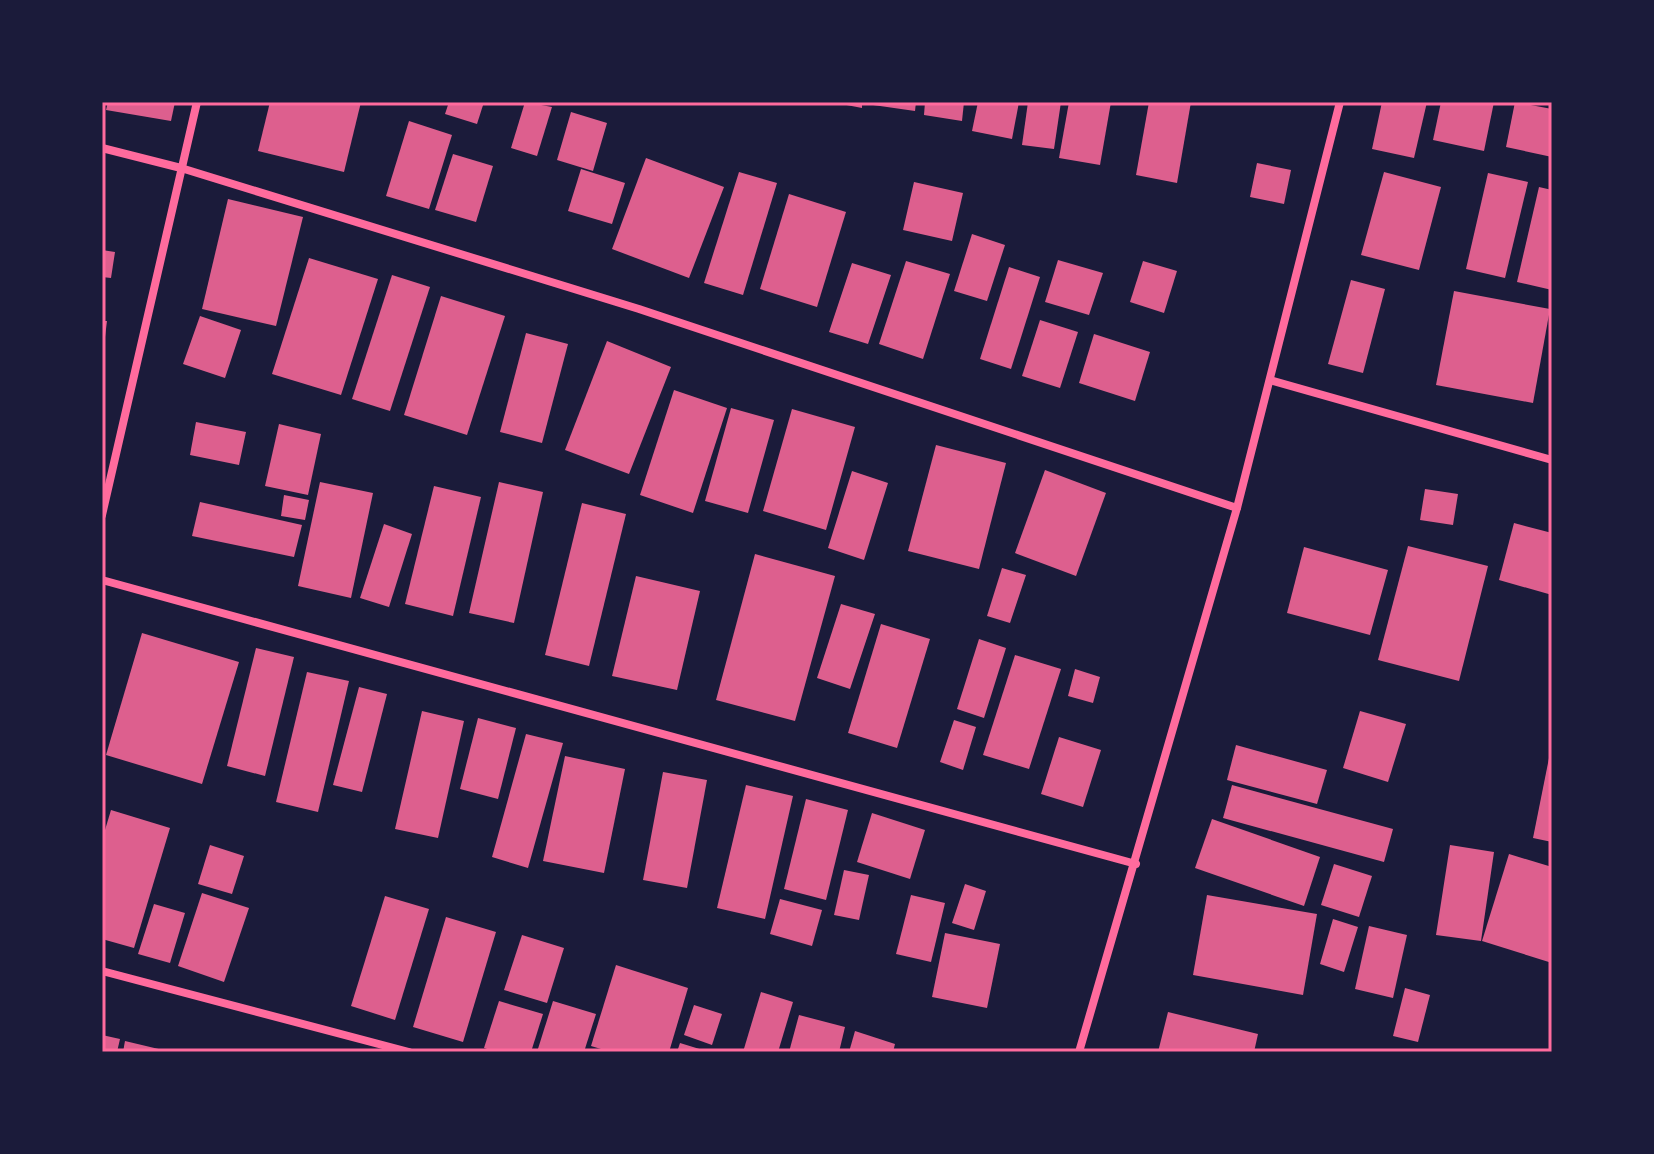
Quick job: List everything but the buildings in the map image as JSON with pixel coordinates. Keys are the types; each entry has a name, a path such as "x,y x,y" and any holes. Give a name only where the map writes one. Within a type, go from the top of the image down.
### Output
{"street":[{"path":"102,515 197,102"},
{"path":"1079,1052 1237,508 1340,102"},
{"path":"102,148 181,168 639,309 1237,508"},
{"path":"1270,380 1552,460"},
{"path":"102,580 1136,864"},
{"path":"102,971 409,1052"}]}
